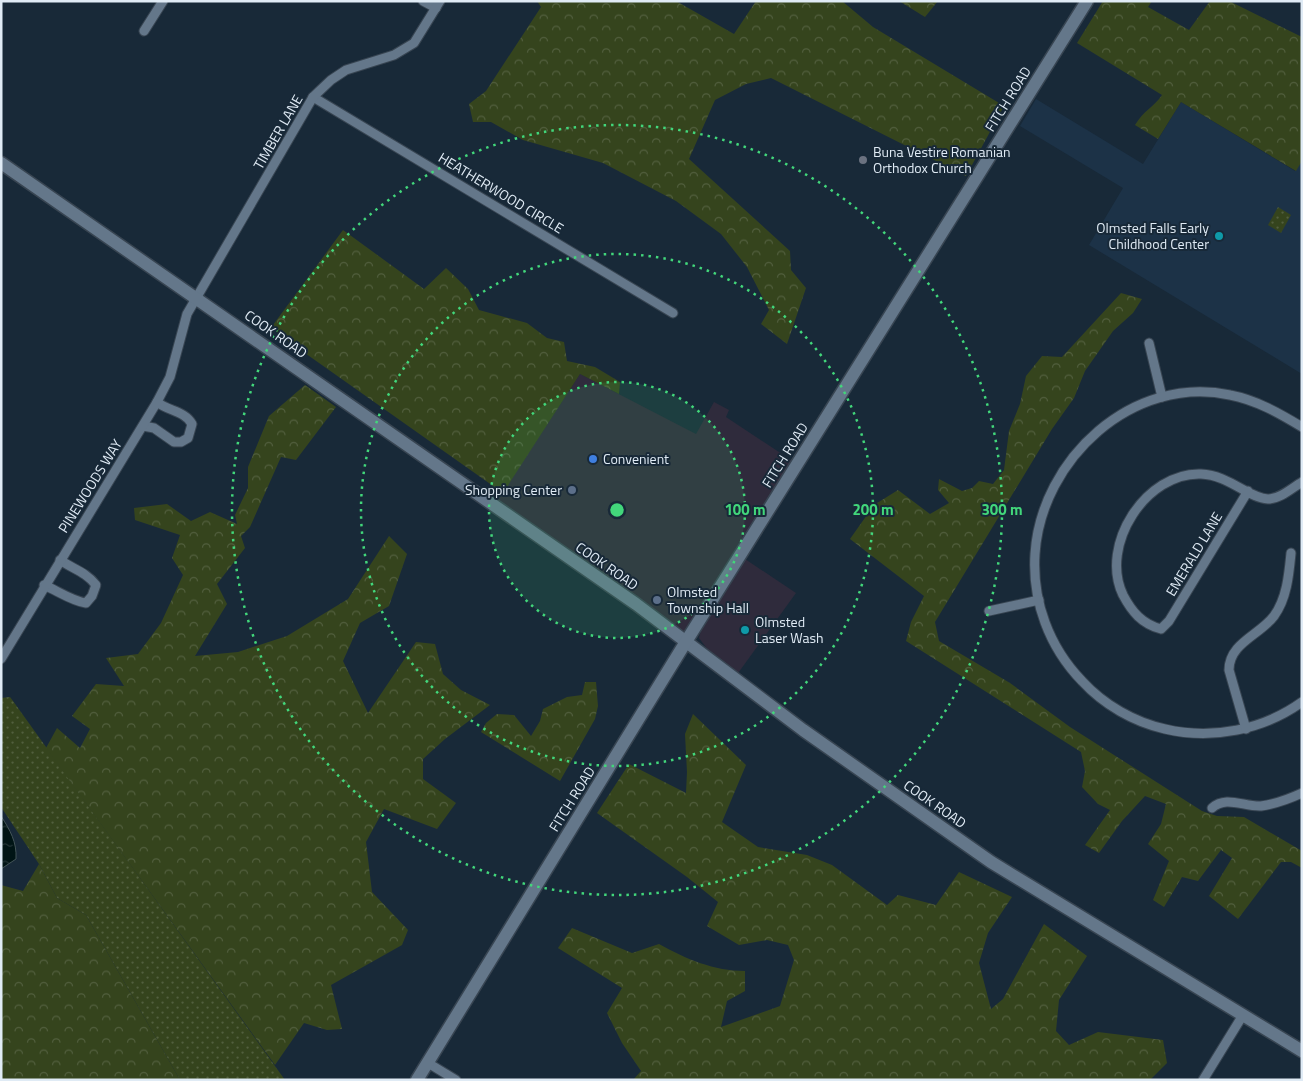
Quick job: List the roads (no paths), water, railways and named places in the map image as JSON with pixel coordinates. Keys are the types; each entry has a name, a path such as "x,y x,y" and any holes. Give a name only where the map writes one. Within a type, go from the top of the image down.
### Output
{"street":[{"path":"144,31 162,1"},
{"path":"423,1 438,5"},
{"name":"FITCH ROAD","path":"417,1080 687,640 1087,1"},
{"name":"TIMBER LANE","path":"197,297 313,98 330,80 346,70 394,55 414,43 438,5"},
{"name":"HEATHERWOOD CIRCLE","path":"313,98 673,313"},
{"name":"COOK ROAD","path":"1,163 197,297 687,640 803,730 991,862 1302,1051"},
{"name":"PINEWOODS WAY","path":"1,659 44,585 157,402 170,377 187,314 197,297"},
{"path":"1149,344 1162,397"},
{"path":"1302,427 1267,407 1228,394 1206,392 1162,397 1134,407 1106,424 1080,449 1066,467 1045,509 1039,531 1035,567 1038,600 1051,636 1066,662 1089,689 1114,708 1145,723 1172,731 1201,733 1246,728 1268,721 1302,702"},
{"path":"143,426 154,428 174,442 182,442 188,438 192,424 189,418 183,414 165,409 157,402"},
{"name":"EMERALD LANE","path":"1211,475 1229,480 1248,491 1173,615 1161,628 1151,626 1140,618 1128,604 1120,589 1117,573 1119,545 1136,511 1152,492 1181,477 1211,475"},
{"path":"1248,491 1263,498 1271,499 1278,497 1302,482"},
{"path":"1246,728 1229,670 1230,661 1237,648 1257,634 1275,615 1285,592 1292,552"},
{"path":"44,585 64,593 74,602 86,602 92,596 96,585 88,575 74,570 60,560"},
{"path":"989,611 1038,600"},
{"path":"1212,808 1217,804 1229,801 1247,805 1268,805 1302,793"},
{"path":"1203,1080 1243,1015"},
{"path":"428,1063 456,1080"}],"water":[{"path":"1,816 12,836 16,859 1,869"}],"place":[{"name":"Buna Vestire Romanian Orthodox Church","path":"863,160"},
{"name":"Olmsted Falls Early Childhood Center","path":"1219,236"},
{"name":"Convenient","path":"593,459"},
{"name":"Shopping Center","path":"572,490"},
{"name":"Olmsted Township Hall","path":"657,600"},
{"name":"Olmsted Laser Wash","path":"745,630"}]}
